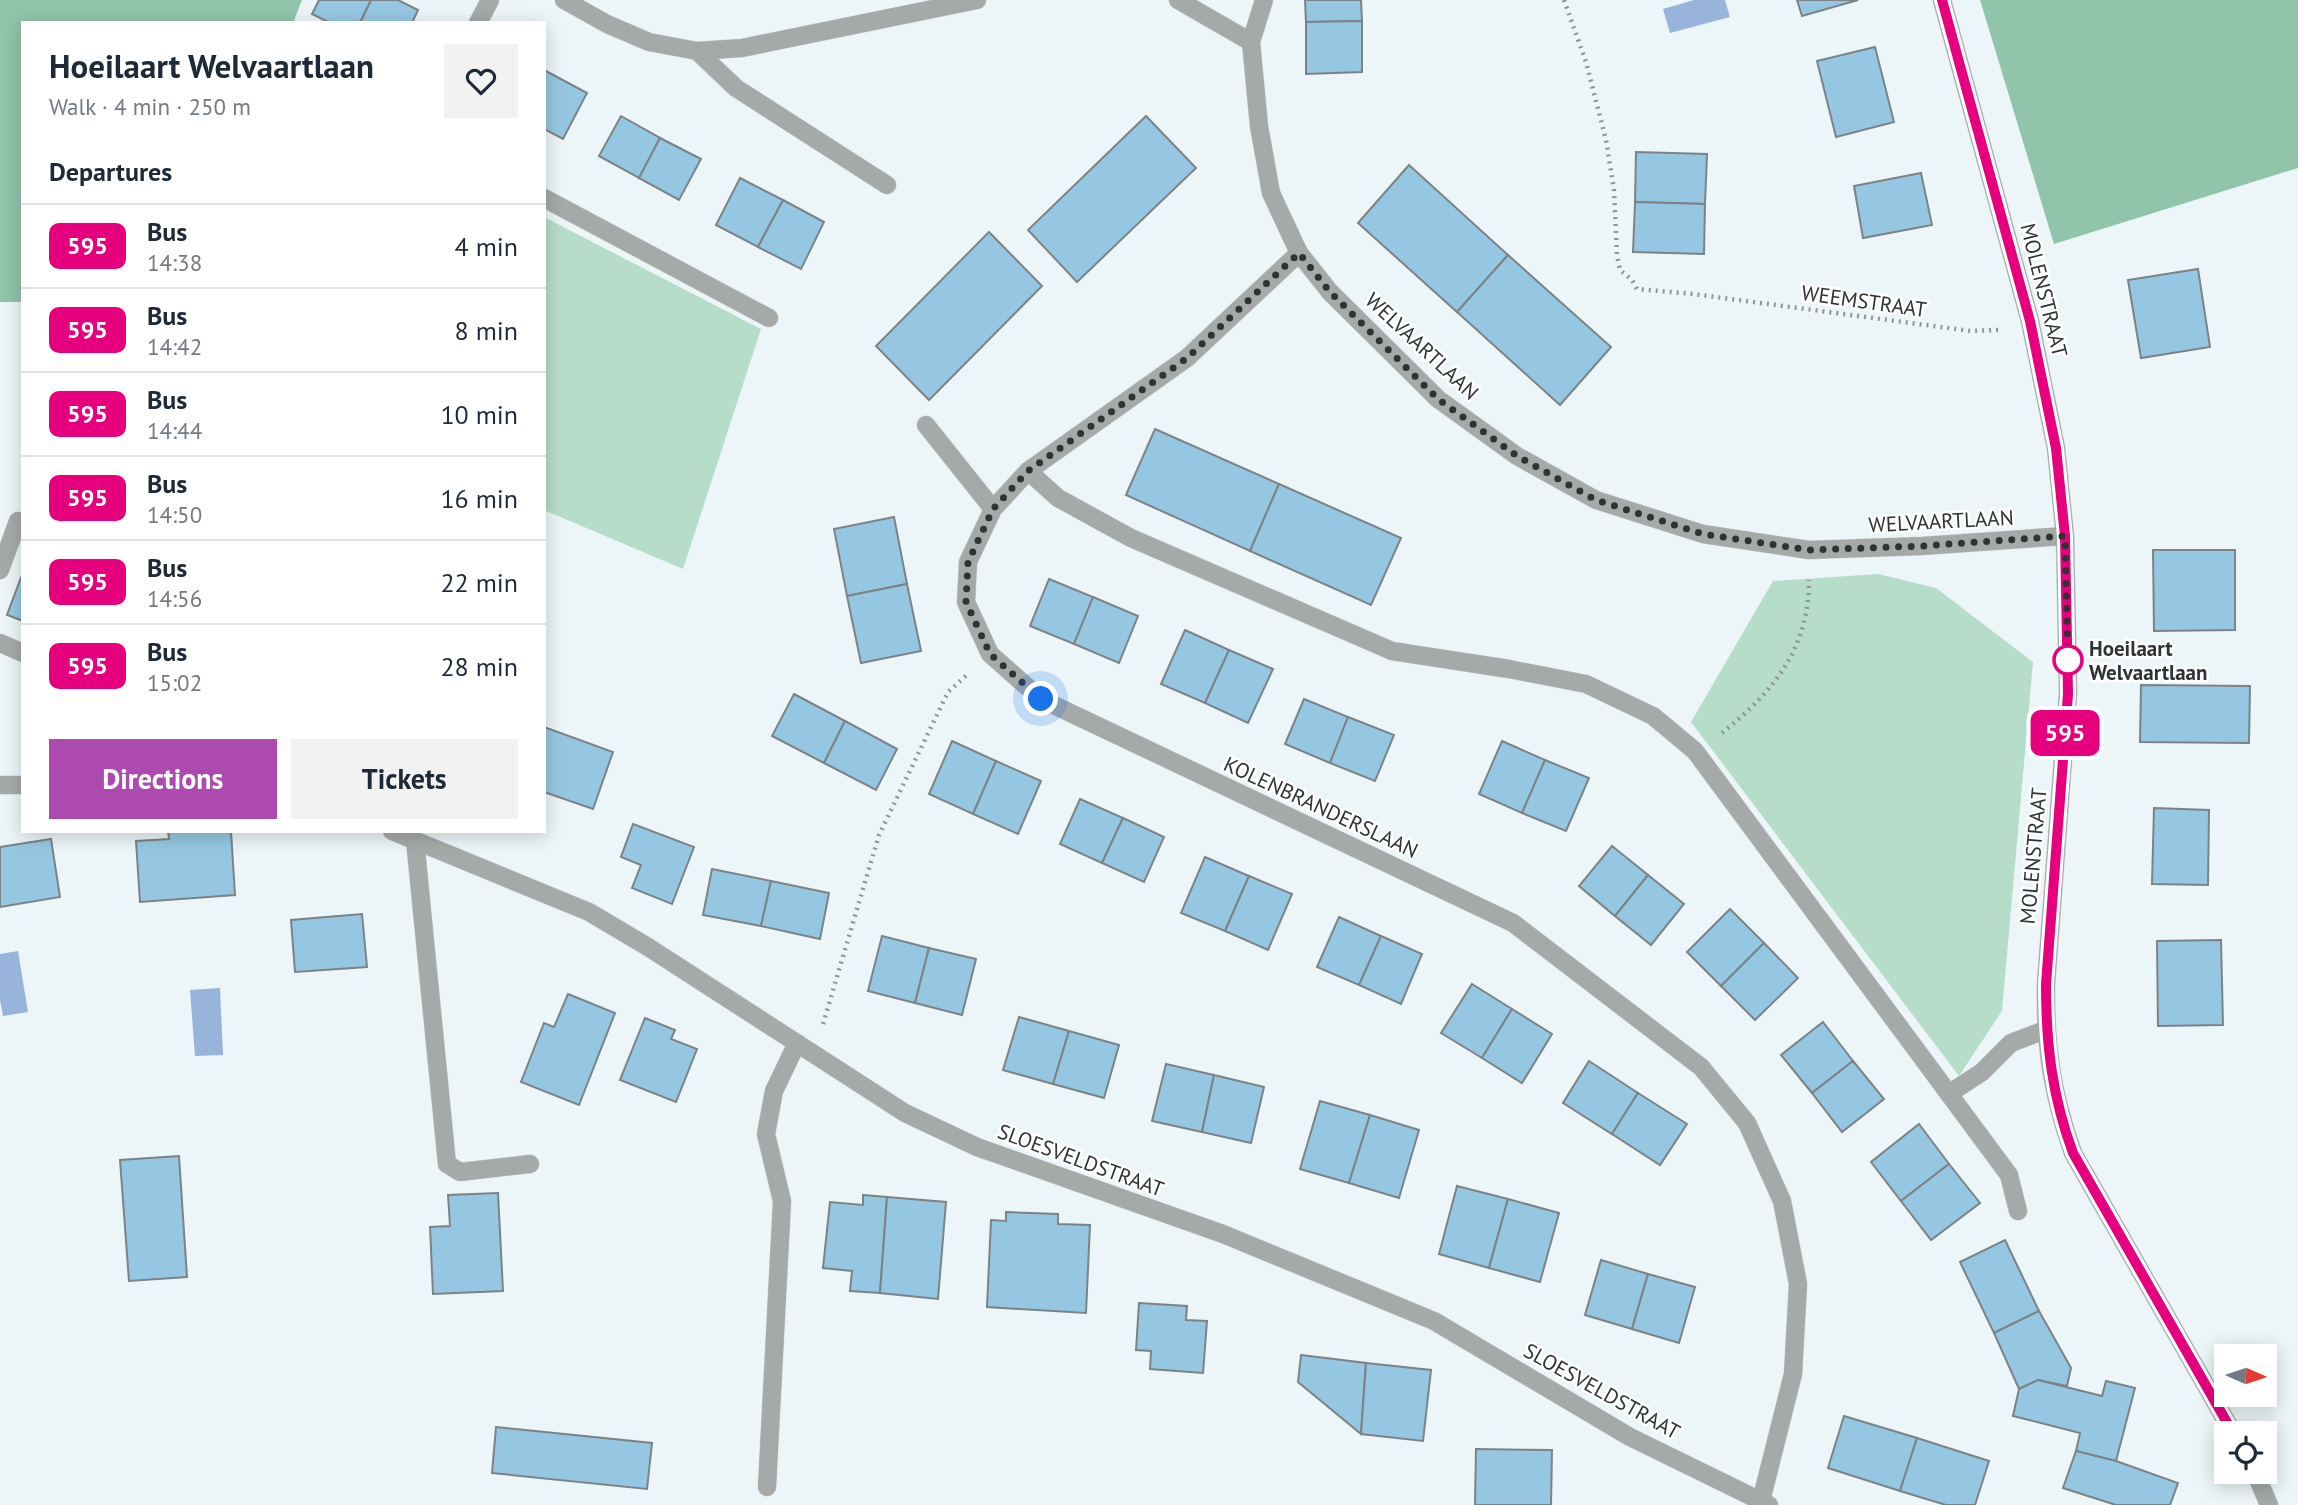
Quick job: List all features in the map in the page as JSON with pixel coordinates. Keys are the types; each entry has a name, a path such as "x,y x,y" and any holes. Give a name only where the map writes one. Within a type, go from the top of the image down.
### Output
{"street":[{"path":"479,21 490,0"},
{"path":"564,0 607,24 649,42 697,51 742,48 977,0"},
{"path":"1178,0 1251,42"},
{"name":"WELVAARTLAAN","path":"1264,0 1251,42 1259,125 1271,193 1299,253 1330,292 1438,399 1517,456 1608,504 1703,534 1809,550 1922,546 2065,536"},
{"name":"MOLENSTRAAT","path":"1942,0 2030,321 2056,448 2065,536 2068,694 2046,984 2045,1030 2059,1113 2073,1153 2226,1421"},
{"path":"697,51 736,88 887,185"},
{"path":"546,199 769,318"},
{"name":"KOLENBRANDERSLAAN","path":"1299,253 1187,358 1028,471 993,509 968,562 966,602 990,654 1041,699 1513,923 1701,1067 1747,1123 1782,1201 1798,1284 1793,1374 1765,1503"},
{"path":"926,425 993,509"},
{"path":"1028,471 1058,498 1131,538 1392,651 1586,684 1653,716 1695,751 1950,1093 2010,1175 2018,1211"},
{"path":"0,570 18,521"},
{"path":"0,643 21,652"},
{"path":"0,785 21,785"},
{"name":"SLOESVELDSTRAAT","path":"397,833 589,912 649,947 905,1113 977,1147 1223,1234 1434,1321 1630,1437 1765,1503"},
{"path":"415,840 447,1164 460,1172 530,1164"},
{"path":"1950,1093 1982,1072 2011,1044 2045,1030"},
{"path":"768,1487 782,1201 766,1134 774,1091 803,1047"},
{"path":"2260,1484 2269,1505"}],"path":[{"name":"WEEMSTRAAT","path":"1564,0 1586,62 1606,141 1614,190 1620,270 1632,280 1637,289 1971,331 2004,329 2030,321"},
{"path":"1695,751 1750,710 1785,669 1801,638 1809,600 1809,550"},
{"path":"803,1047 821,1031 878,835 948,692 990,654"}],"green space":[{"path":"0,0 302,0 294,21 21,21 21,302 0,302"},
{"path":"1980,0 2298,0 2298,168 2054,244"},
{"path":"546,218 761,329 683,569 546,511"},
{"path":"1878,574 1936,588 2033,662 2002,1011 1959,1076 1691,722 1773,581"}],"water":[{"path":"1694,0 1725,0 1730,17 1670,33 1663,9"},
{"path":"18,951 28,1012 3,1016 0,1000 0,954"},
{"path":"220,988 223,1055 195,1056 190,990"}],"building":[{"path":"319,0 371,0 361,21 326,21 312,14"},
{"path":"371,0 398,0 418,10 413,21 361,21"},
{"path":"1305,0 1361,0 1362,21 1306,22"},
{"path":"1797,0 1858,0 1802,16"},
{"path":"1362,21 1362,72 1306,74 1306,22"},
{"path":"1875,47 1894,122 1836,137 1817,61"},
{"path":"546,71 587,93 563,139 546,130"},
{"path":"621,116 660,138 639,178 599,156"},
{"path":"1146,116 1196,168 1077,282 1028,230"},
{"path":"660,138 701,159 679,200 639,178"},
{"path":"1636,152 1707,154 1705,204 1635,202"},
{"path":"1409,165 1508,255 1457,312 1358,223"},
{"path":"1921,173 1932,225 1863,238 1854,186"},
{"path":"740,178 783,200 758,247 716,225"},
{"path":"783,200 824,222 801,269 758,247"},
{"path":"1635,202 1705,204 1704,254 1633,252"},
{"path":"989,232 1042,286 929,400 876,346"},
{"path":"1508,255 1611,347 1560,405 1457,312"},
{"path":"2198,269 2210,347 2141,358 2128,280"},
{"path":"1155,429 1279,484 1250,551 1126,495"},
{"path":"1279,484 1401,538 1371,605 1250,551"},
{"path":"894,517 907,584 847,596 834,529"},
{"path":"2153,550 2235,550 2235,630 2154,631"},
{"path":"21,577 21,620 7,615"},
{"path":"1049,579 1093,597 1074,644 1030,626"},
{"path":"907,584 921,651 861,663 847,596"},
{"path":"1093,597 1138,616 1119,663 1074,644"},
{"path":"1185,630 1229,650 1205,703 1161,684"},
{"path":"1229,650 1273,669 1248,723 1205,703"},
{"path":"2141,685 2250,686 2249,743 2140,742"},
{"path":"794,694 845,721 824,763 772,736"},
{"path":"1304,699 1348,717 1330,763 1285,744"},
{"path":"1348,717 1394,735 1375,781 1330,763"},
{"path":"845,721 897,749 876,790 824,763"},
{"path":"546,728 613,752 593,809 546,793"},
{"path":"952,741 996,761 973,814 929,794"},
{"path":"1502,741 1545,760 1522,813 1479,794"},
{"path":"1545,760 1589,778 1566,831 1522,813"},
{"path":"996,761 1041,781 1018,834 973,814"},
{"path":"1080,799 1123,818 1102,863 1060,844"},
{"path":"2154,808 2209,810 2208,885 2152,884"},
{"path":"1123,818 1164,837 1144,882 1102,863"},
{"path":"633,824 694,847 672,904 632,888 641,865 621,857"},
{"path":"168,833 231,833 235,895 140,902 136,841 169,839"},
{"path":"51,839 60,897 0,907 0,847"},
{"path":"1612,846 1648,875 1615,916 1579,886"},
{"path":"1205,857 1249,876 1225,931 1181,913"},
{"path":"712,869 771,881 761,926 703,915"},
{"path":"1648,875 1684,904 1651,945 1615,916"},
{"path":"1249,876 1292,894 1268,950 1225,931"},
{"path":"771,881 829,893 820,939 761,926"},
{"path":"1730,909 1764,943 1721,986 1687,952"},
{"path":"362,914 367,967 295,972 291,920"},
{"path":"1339,917 1381,936 1359,985 1317,967"},
{"path":"882,936 929,948 915,1003 868,991"},
{"path":"1381,936 1422,954 1401,1004 1359,985"},
{"path":"2221,940 2223,1025 2158,1026 2157,941"},
{"path":"1764,943 1798,978 1755,1020 1721,986"},
{"path":"929,948 976,959 962,1015 915,1003"},
{"path":"1472,984 1512,1009 1482,1058 1441,1033"},
{"path":"568,994 615,1013 579,1105 521,1082 544,1023 554,1027"},
{"path":"1512,1009 1552,1034 1522,1083 1482,1058"},
{"path":"1019,1017 1069,1031 1053,1084 1003,1070"},
{"path":"645,1018 675,1030 671,1039 697,1049 676,1102 620,1080"},
{"path":"1823,1022 1853,1061 1812,1093 1781,1055"},
{"path":"1069,1031 1119,1045 1104,1098 1053,1084"},
{"path":"1589,1061 1638,1093 1612,1134 1563,1103"},
{"path":"1853,1061 1884,1099 1842,1132 1812,1093"},
{"path":"1166,1064 1214,1075 1202,1132 1152,1121"},
{"path":"1214,1075 1264,1087 1251,1143 1202,1132"},
{"path":"1638,1093 1687,1124 1660,1165 1612,1134"},
{"path":"1320,1101 1370,1115 1349,1183 1300,1169"},
{"path":"1370,1115 1419,1130 1399,1198 1349,1183"},
{"path":"1919,1124 1949,1164 1901,1201 1871,1162"},
{"path":"179,1156 187,1277 129,1281 120,1160"},
{"path":"1949,1164 1980,1203 1931,1240 1901,1201"},
{"path":"1457,1186 1508,1199 1489,1268 1439,1254"},
{"path":"498,1193 503,1291 433,1294 430,1227 450,1226 448,1195"},
{"path":"863,1195 887,1197 880,1293 850,1291 852,1271 823,1268 830,1202 863,1205"},
{"path":"887,1197 946,1202 938,1299 880,1293"},
{"path":"1508,1199 1559,1213 1540,1282 1489,1268"},
{"path":"1006,1212 1058,1214 1058,1224 1090,1225 1086,1313 987,1307 991,1220 1006,1221"},
{"path":"2005,1240 2039,1311 1994,1333 1960,1262"},
{"path":"1601,1260 1648,1274 1632,1329 1585,1315"},
{"path":"1648,1274 1695,1287 1679,1343 1632,1329"},
{"path":"1139,1303 1187,1306 1186,1320 1207,1321 1203,1373 1150,1369 1151,1351 1136,1350"},
{"path":"2039,1311 2071,1368 2067,1386 2038,1380 2019,1389 1994,1333"},
{"path":"1301,1355 1366,1363 1361,1434 1298,1382"},
{"path":"1366,1363 1431,1370 1423,1441 1361,1434"},
{"path":"2038,1380 2102,1396 2106,1381 2135,1388 2116,1461 2076,1451 2080,1433 2013,1416 2019,1389"},
{"path":"1844,1416 1917,1438 1900,1491 1828,1468"},
{"path":"496,1427 652,1443 647,1489 492,1473"},
{"path":"1917,1438 1989,1461 1975,1505 1946,1505 1900,1491"},
{"path":"1476,1449 1552,1450 1551,1505 1475,1505"},
{"path":"2076,1451 2116,1461 2178,1483 2170,1505 2116,1505 2063,1488"}],"bus line":[{"name":"595","path":"1942,0 2030,321 2056,448 2065,536 2068,694 2046,984 2045,1030 2059,1113 2073,1153 2226,1421"}],"place":[{"name":"Hoeilaart Welvaartlaan","path":"2068,660"}],"route":[{"path":"1041,699 990,654 966,602 968,562 993,509 1028,471 1187,358 1299,253 1330,292 1438,399 1517,456 1596,500 1703,534 1809,550 1922,546 2065,536 2068,660"}]}
